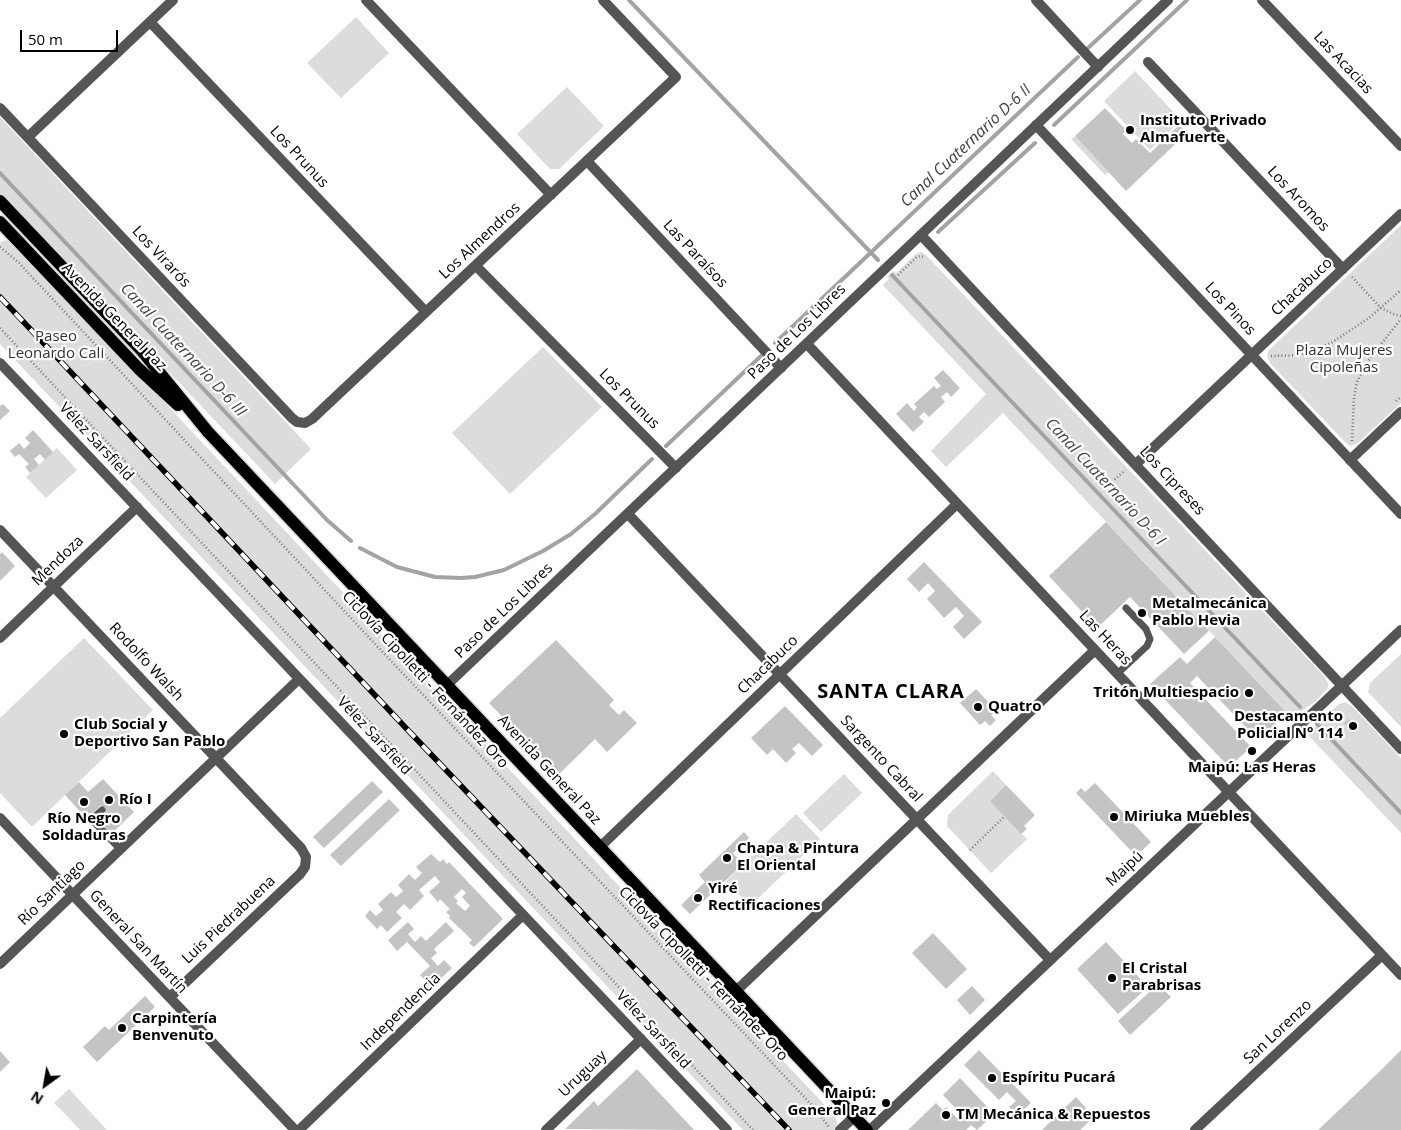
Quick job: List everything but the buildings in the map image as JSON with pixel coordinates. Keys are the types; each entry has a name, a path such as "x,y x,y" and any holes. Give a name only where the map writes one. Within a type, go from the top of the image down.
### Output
{"main road":[{"name":"Avenida General Paz","path":"0,201 142,351 208,432"},
{"name":"Avenida General Paz","path":"0,222 148,377 208,432 868,1130"}],"street":[{"path":"28,137 173,0"},
{"path":"366,0 551,195"},
{"name":"Los Almendros","path":"302,423 312,419 676,77 603,0"},
{"path":"1036,0 1098,67"},
{"name":"Paso de Los Libres","path":"447,685 1168,0"},
{"name":"Las Acacias","path":"1262,0 1401,146"},
{"name":"Los Prunus","path":"150,22 426,312"},
{"name":"Los Aromos","path":"1148,62 1343,269"},
{"name":"Los Virarós","path":"0,108 292,418 302,423"},
{"name":"Los Pinos","path":"1036,125 1401,514"},
{"name":"Las Paraísos","path":"587,161 781,368"},
{"name":"Chacabuco","path":"1136,464 1401,214"},
{"name":"Los Cipreses","path":"922,235 1401,749"},
{"name":"Los Prunus","path":"476,266 676,468"},
{"name":"Las Heras","path":"807,344 1401,975"},
{"name":"Vélez Sarsfield","path":"0,363 727,1130"},
{"path":"1350,460 1401,412"},
{"name":"Chacabuco","path":"600,847 957,504"},
{"name":"Mendoza","path":"0,638 137,507"},
{"name":"Sargento Cabral","path":"628,514 1050,960"},
{"name":"Rodolfo Walsh","path":"0,530 301,848 306,857 306,862"},
{"name":"Maipú","path":"868,1130 1401,630"},
{"path":"736,991 1095,650"},
{"name":"Río Santiago","path":"0,964 299,679"},
{"name":"General San Martín","path":"0,818 295,1130"},
{"name":"Luis Piedrabuena","path":"170,997 300,874 306,862"},
{"name":"Independencia","path":"299,1130 523,915"},
{"name":"San Lorenzo","path":"1195,1130 1382,955"},
{"name":"Uruguay","path":"546,1130 641,1039"},
{"path":"840,1130 854,1117"}],"lane":[{"path":"1117,674 1147,646 1150,639 1146,629 1126,608"},
{"path":"102,810 93,821 120,850"}],"path":[{"name":"Ciclovía Cipolletti - Fernández Oro","path":"0,247 26,270 398,668 811,1104 832,1130"},
{"path":"898,275 918,256 926,258"},
{"path":"1352,277 1381,308 1401,317 1370,358 1358,382 1354,398 1352,441"},
{"path":"1271,356 1301,355 1321,348 1346,334 1381,308 1401,290"},
{"path":"0,328 753,1130"},
{"path":"1272,352 1273,360"},
{"path":"1395,403 1401,397"},
{"path":"1348,438 1352,441"},
{"path":"1352,441 1357,439"},
{"path":"1112,482 1125,470"},
{"path":"970,850 1005,816"}],"green space":[{"path":"356,17 389,53 341,98 307,63"},
{"path":"1135,71 1181,120 1150,150 1104,101"},
{"path":"567,87 604,126 559,169 550,169 517,134"},
{"path":"0,117 311,449 275,484 0,193"},
{"path":"1075,136 1109,172 1105,175 1071,139"},
{"name":"Plaza Mujeres Cipoleñas","path":"1401,225 1401,403 1358,443 1350,446 1270,363 1267,355 1269,350"},
{"name":"Paseo Leonardo Cali","path":"5,240 14,243 25,254 835,1116 837,1123 835,1129 743,1130 0,344 0,243"},
{"path":"921,252 926,255 1325,677 1328,688 1316,701 1292,718 1003,413 946,467 931,451 986,394 883,285 889,279 887,277 894,271 896,273 916,254"},
{"path":"543,347 602,407 510,494 452,433"},
{"path":"57,448 77,470 46,498 26,477"},
{"name":"Club Social y Deportivo San Pablo","path":"84,638 153,710 32,827 0,793 0,718"},
{"path":"1401,654 1401,727 1368,692 1370,683"},
{"path":"1345,702 1352,706 1401,758 1401,833 1308,735 1339,704"},
{"path":"993,771 1006,785 990,801 1027,839 991,873 947,826 948,815"},
{"path":"844,774 862,793 821,832 803,813"},
{"path":"796,814 820,839 750,906 726,881"},
{"path":"69,1089 107,1130 80,1130 54,1103"}],"waterway":[{"path":"629,0 878,260"},
{"name":"Canal Cuaternario D-6 II","path":"1088,48 1140,0"},
{"path":"1054,125 1187,0"},
{"name":"Canal Cuaternario D-6 II","path":"775,343 1078,57"},
{"path":"938,232 1035,143"},
{"name":"Canal Cuaternario D-6 III","path":"0,173 327,520 351,541"},
{"name":"Canal Cuaternario D-6 I","path":"892,275 1300,707"},
{"name":"Canal Cuaternario D-6 III","path":"666,446 761,356"},
{"name":"Canal Cuaternario D-6 III","path":"360,548 397,567 435,577 475,577 504,570 543,551 571,534 595,514 652,459"},
{"name":"Canal Cuaternario D-6 I","path":"1317,724 1401,813"}],"railway":[{"path":"0,297 404,726 789,1130"}],"place":[{"name":"Instituto Privado Almafuerte","path":"1130,130"},
{"name":"Metalmecánica Pablo Hevia","path":"1142,613"},
{"name":"Tritón Multiespacio","path":"1249,693"},
{"name":"Quatro","path":"978,707"},
{"name":"Destacamento Policial N° 114","path":"1353,726"},
{"name":"Club Social y Deportivo San Pablo","path":"64,734"},
{"name":"Maipú: Las Heras","path":"1252,751"},
{"name":"Río I","path":"109,800"},
{"name":"Río Negro Soldaduras","path":"84,802"},
{"name":"Miriuka Muebles","path":"1114,817"},
{"name":"Chapa & Pintura El Oriental","path":"727,858"},
{"name":"Yiré Rectificaciones","path":"698,898"},
{"name":"El Cristal Parabrisas","path":"1112,978"},
{"name":"Carpintería Benvenuto","path":"122,1028"},
{"name":"Espíritu Pucará","path":"992,1078"},
{"name":"Maipú: General Paz","path":"886,1103"},
{"name":"TM Mecánica & Repuestos","path":"946,1115"}],"district":[{"name":"SANTA CLARA","path":"891,692"}]}
